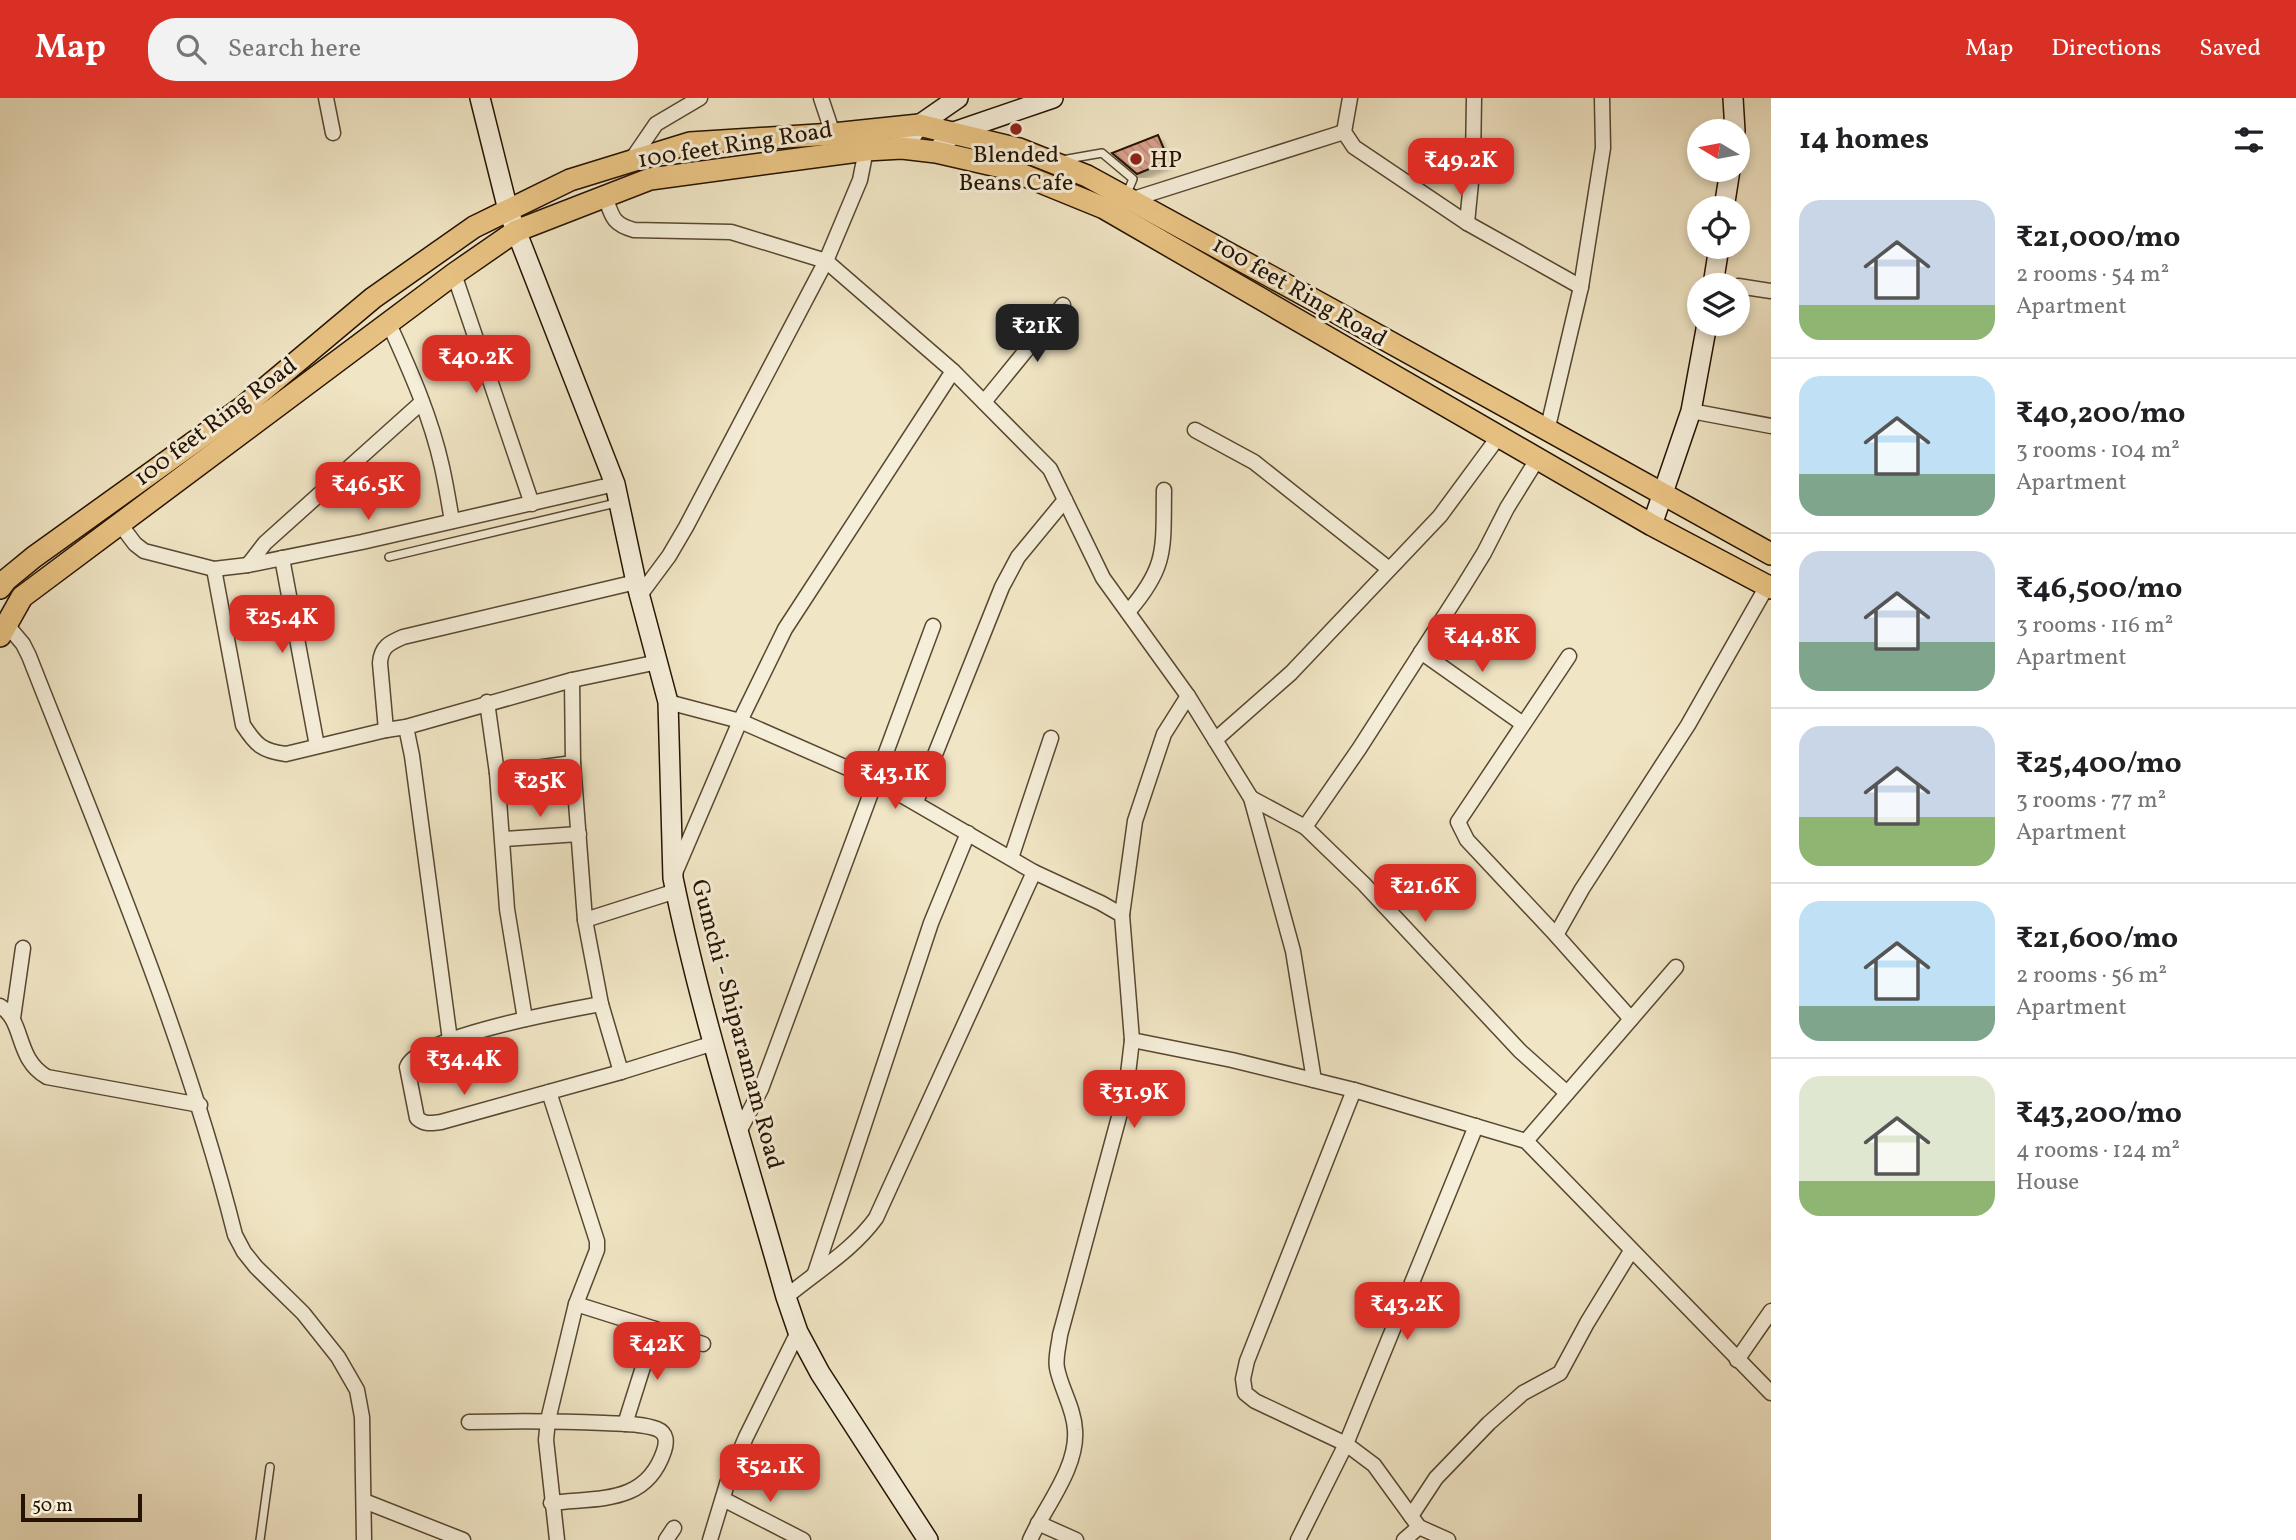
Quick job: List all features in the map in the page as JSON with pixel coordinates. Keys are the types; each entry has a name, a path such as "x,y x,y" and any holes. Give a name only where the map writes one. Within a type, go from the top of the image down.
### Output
{"main road":[{"name":"100 feet Ring Road","path":"0,588 6,580 67,532 243,407 373,298 474,227 570,180 690,143 832,134 919,125 1019,149 1087,176 1771,554"},
{"name":"100 feet Ring Road","path":"3,630 22,597 454,274 516,231 650,179 866,150 902,148 936,152 1006,168 1104,208 1652,525 1769,587"}],"street":[{"path":"326,98 333,133"},
{"name":"Gumchi - Shiparamam Road","path":"480,98 508,210 617,493 638,588 668,702 675,884 690,957 786,1297 798,1332 820,1373 928,1540"},
{"path":"630,162 656,124 700,98"},
{"path":"821,98 832,134"},
{"path":"902,148 919,125 958,98"},
{"path":"936,152 954,132 1053,98"},
{"path":"1350,98 1344,132 1354,148 1466,223 1581,288"},
{"path":"1466,223 1473,162 1474,98"},
{"path":"1547,431 1581,288 1603,148 1601,98"},
{"path":"1733,98 1736,119"},
{"path":"1128,199 1344,132"},
{"path":"386,730 380,663 385,646 393,641 638,588 669,556 826,261 860,180 866,150"},
{"path":"605,196 613,219 621,227 634,230 731,232 826,261 953,371 1050,469 1103,578 1188,696 1251,798 1293,951 1314,1080"},
{"path":"454,274 532,504"},
{"path":"1750,288 1771,291"},
{"path":"984,402 1063,305"},
{"path":"389,324 422,402 442,466 452,521"},
{"path":"1652,525 1691,411 1705,336"},
{"path":"585,920 675,884 740,721 785,629 953,371"},
{"path":"248,565 265,543 422,402"},
{"path":"1691,411 1771,426"},
{"path":"1195,430 1254,463 1389,569"},
{"path":"1215,740 1290,673 1440,516 1499,436"},
{"path":"1305,827 1359,749 1484,553 1507,508 1538,458"},
{"path":"1128,612 1147,591 1157,572 1163,548 1164,490"},
{"path":"120,524 144,551 214,569 248,565 532,504 617,493"},
{"path":"916,802 1002,587 1018,557 1065,500"},
{"path":"282,558 317,746"},
{"path":"214,569 243,725 252,739 262,748 273,752 286,754 405,727 572,680 658,662"},
{"path":"1556,935 1688,724 1769,587"},
{"path":"740,1130 761,1089 933,626"},
{"path":"3,630 23,644 29,656 142,943 200,1105 235,1235 256,1267 312,1324 338,1357 357,1390 362,1417 364,1540"},
{"path":"1421,652 1523,724"},
{"path":"1569,656 1458,822 1467,840 1631,1020"},
{"path":"572,680 573,763 585,920 601,1004 621,1072"},
{"path":"1030,1540 1055,1496 1071,1456 1075,1431 1056,1366 1060,1335 1126,1091 1132,1040 1122,915 1135,821 1164,734 1188,696"},
{"path":"488,702 497,773 507,909 525,1019"},
{"path":"668,702 740,721 877,781 1034,872 1122,915"},
{"path":"405,727 412,756 450,1040"},
{"path":"1011,858 1051,738"},
{"path":"497,773 573,763"},
{"path":"1251,798 1305,827 1364,884 1520,1051 1567,1093"},
{"path":"815,1273 931,923 968,833"},
{"path":"503,839 579,834"},
{"path":"786,1297 847,1251 866,1232 881,1209 1034,872"},
{"path":"13,1018 23,948"},
{"path":"1526,1141 1676,967"},
{"path":"601,1004 525,1019 450,1040 422,1052 409,1060 407,1067 415,1112 422,1122 441,1122 621,1072 714,1042"},
{"path":"0,1006 8,1010 13,1018 28,1059 36,1071 47,1077 200,1105"},
{"path":"1132,1040 1232,1060 1354,1090 1526,1141 1771,1393"},
{"path":"1354,1090 1247,1361 1243,1380 1245,1393 1255,1401 1346,1444 1374,1465 1415,1522 1448,1540"},
{"path":"549,1092 597,1241 597,1250 576,1304 548,1420 546,1440 557,1540"},
{"path":"1298,1540 1346,1444 1476,1126"},
{"path":"1404,1540 1436,1478 1489,1423 1523,1393 1556,1378 1560,1373 1587,1323 1632,1251"},
{"path":"576,1304 703,1343"},
{"path":"1737,1360 1771,1311"},
{"path":"625,1424 655,1329"},
{"path":"710,1540 730,1474 798,1332"},
{"path":"469,1422 548,1420 625,1424 655,1428 662,1431 666,1437 660,1463 644,1485 621,1494 551,1503"},
{"path":"723,1499 803,1540"},
{"path":"364,1501 463,1540"},
{"path":"1038,1523 1076,1540"}],"lane":[{"path":"389,557 617,493"},
{"path":"260,1540 270,1467"}],"building":[{"path":"1158,135 1169,161 1137,174 1112,153"}],"place":[{"name":"Blended Beans Cafe","path":"1016,129"},
{"name":"HP","path":"1136,159"}]}
